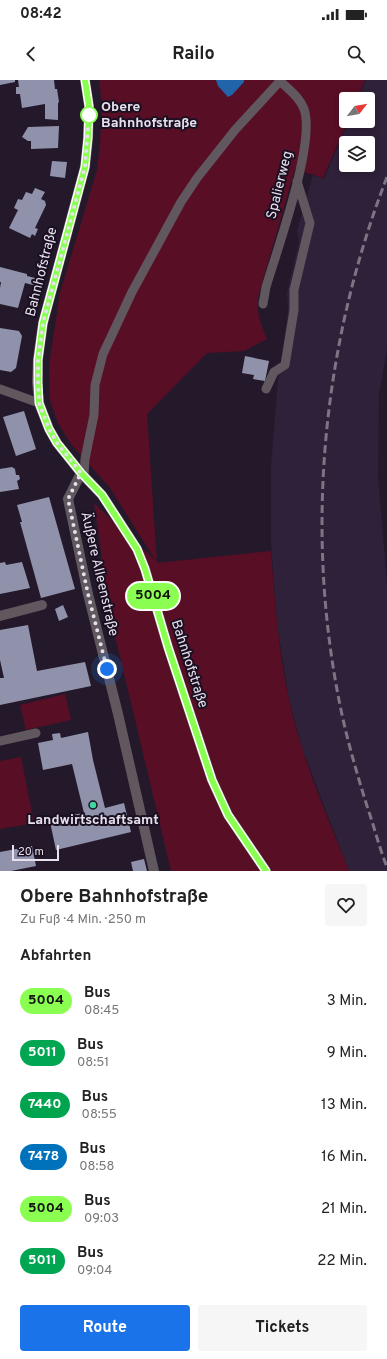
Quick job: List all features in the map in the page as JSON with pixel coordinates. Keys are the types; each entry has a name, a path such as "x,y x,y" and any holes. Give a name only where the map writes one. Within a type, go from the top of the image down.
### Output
{"street":[{"name":"Bahnhofstraße","path":"85,80 89,106 85,167 43,323 38,360 39,403 49,429 57,443 82,474 102,495 137,549 145,569 168,647 212,780 228,815 266,871"},
{"name":"Äußere Alleenstraße","path":"82,474 68,499 88,594 120,721 154,871"},
{"path":"0,616 42,606"}],"lane":[{"name":"Spalierweg","path":"82,474 94,414 95,385 103,354 132,292 181,202 196,178 280,81 296,96 304,108 307,122 305,142 297,181 266,287 263,304"},
{"path":"266,389 274,372 285,364 294,310 294,290 310,223 297,181"},
{"path":"0,388 39,403"},
{"path":"0,741 36,733"}],"shaded area":[{"path":"99,80 365,80 360,92 339,92 339,128 345,128 341,136 339,136 339,142 323,178 295,169 258,297 260,319 267,339 244,351 207,353 147,414 157,563 271,551 285,681 294,721 307,765 349,871 171,871 111,619 94,503 156,561 110,488 71,444 58,423 50,401 49,365 60,293 97,170 102,104"},
{"path":"366,80 387,80 387,349 379,394 378,478 387,583 387,871 349,871 302,748 289,699 277,624 271,543 271,466 278,381 288,312 287,293 299,242 297,231 313,175 324,179 339,144 339,172 375,172 375,136 343,136 346,128 375,128 375,92 361,92"},
{"path":"65,694 71,720 26,730 20,705"},
{"path":"21,757 34,823 0,829 0,761"}],"water":[{"path":"216,80 244,80 244,82 232,95 228,97 218,86"}],"building":[{"path":"0,80 15,80 15,82 0,85"},
{"path":"18,80 54,80 59,102 58,120 45,119 45,104 22,108 20,94 16,94 16,87 19,87"},
{"path":"59,126 58,148 31,149 31,141 28,141 22,137 28,127"},
{"path":"52,161 67,162 65,178 50,176"},
{"path":"35,188 45,192 41,199 45,201 46,205 35,228 38,229 35,236 32,234 30,238 9,228 18,210 14,208 18,199 22,200 26,192 32,194"},
{"path":"0,267 27,274 27,276 39,279 37,286 25,283 18,308 0,304"},
{"path":"0,328 19,331 22,336 16,368 11,372 0,370"},
{"path":"245,356 269,361 265,381 253,379 254,375 242,373"},
{"path":"24,411 36,449 16,456 3,417"},
{"path":"12,467 15,469 16,475 19,475 20,479 17,481 19,489 0,492 0,469"},
{"path":"49,497 75,589 41,598 20,522 22,522 17,505"},
{"path":"5,562 6,565 22,562 30,588 0,594 0,563"},
{"path":"63,605 68,617 59,621 55,609"},
{"path":"28,625 37,671 85,662 91,686 0,705 0,678 4,678 0,660 0,630"},
{"name":"Landwirtschaftsamt","path":"88,732 93,760 105,808 124,803 131,832 56,850 50,822 60,819 60,817 84,813 72,764 43,770 38,743 53,740 52,734 60,733 61,738"},
{"path":"32,846 36,866 11,871 0,871 0,852"},
{"path":"144,859 147,871 133,871 131,862"}],"railway":[{"path":"387,177 365,241 347,306 334,373 326,440 322,508 323,576 330,643 341,710 360,782 387,867"}],"bus line":[{"name":"5004","path":"85,80 89,106 85,167 43,323 38,360 39,403 49,429 57,443 81,473 102,495 137,549 145,569 168,647 212,780 228,815 266,871"}],"place":[{"name":"Obere Bahnhofstraße","path":"89,115"},
{"name":"Landwirtschaftsamt","path":"93,805"}],"route":[{"path":"89,115 85,167 43,323 38,360 38,382 39,403 49,429 57,443 81,473 68,499 88,594 107,669"}]}
